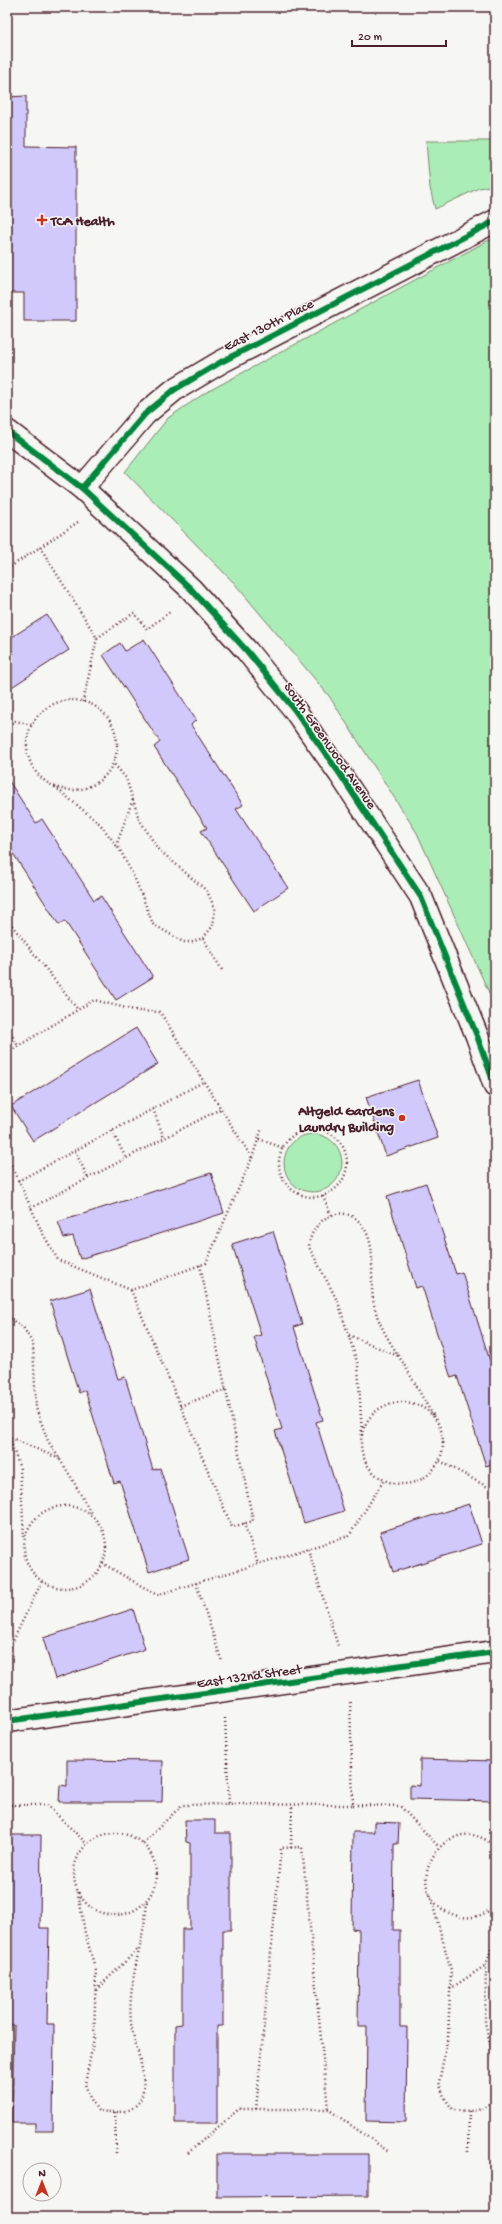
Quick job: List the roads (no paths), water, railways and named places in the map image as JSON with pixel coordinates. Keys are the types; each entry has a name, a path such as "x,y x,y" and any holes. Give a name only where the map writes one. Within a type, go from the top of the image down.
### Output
{"street":[{"name":"East 130th Place","path":"82,488 145,414 174,390 221,362 495,221"},
{"name":"South Greenwood Avenue","path":"7,431 82,488 191,589 247,651 294,709 340,774 421,897 477,1036 495,1086"},
{"name":"East 132nd Street","path":"7,1721 495,1652"}],"place":[{"name":"TCA Health","path":"42,220"},
{"name":"Altgeld Gardens Laundry Building","path":"402,1118"}]}
